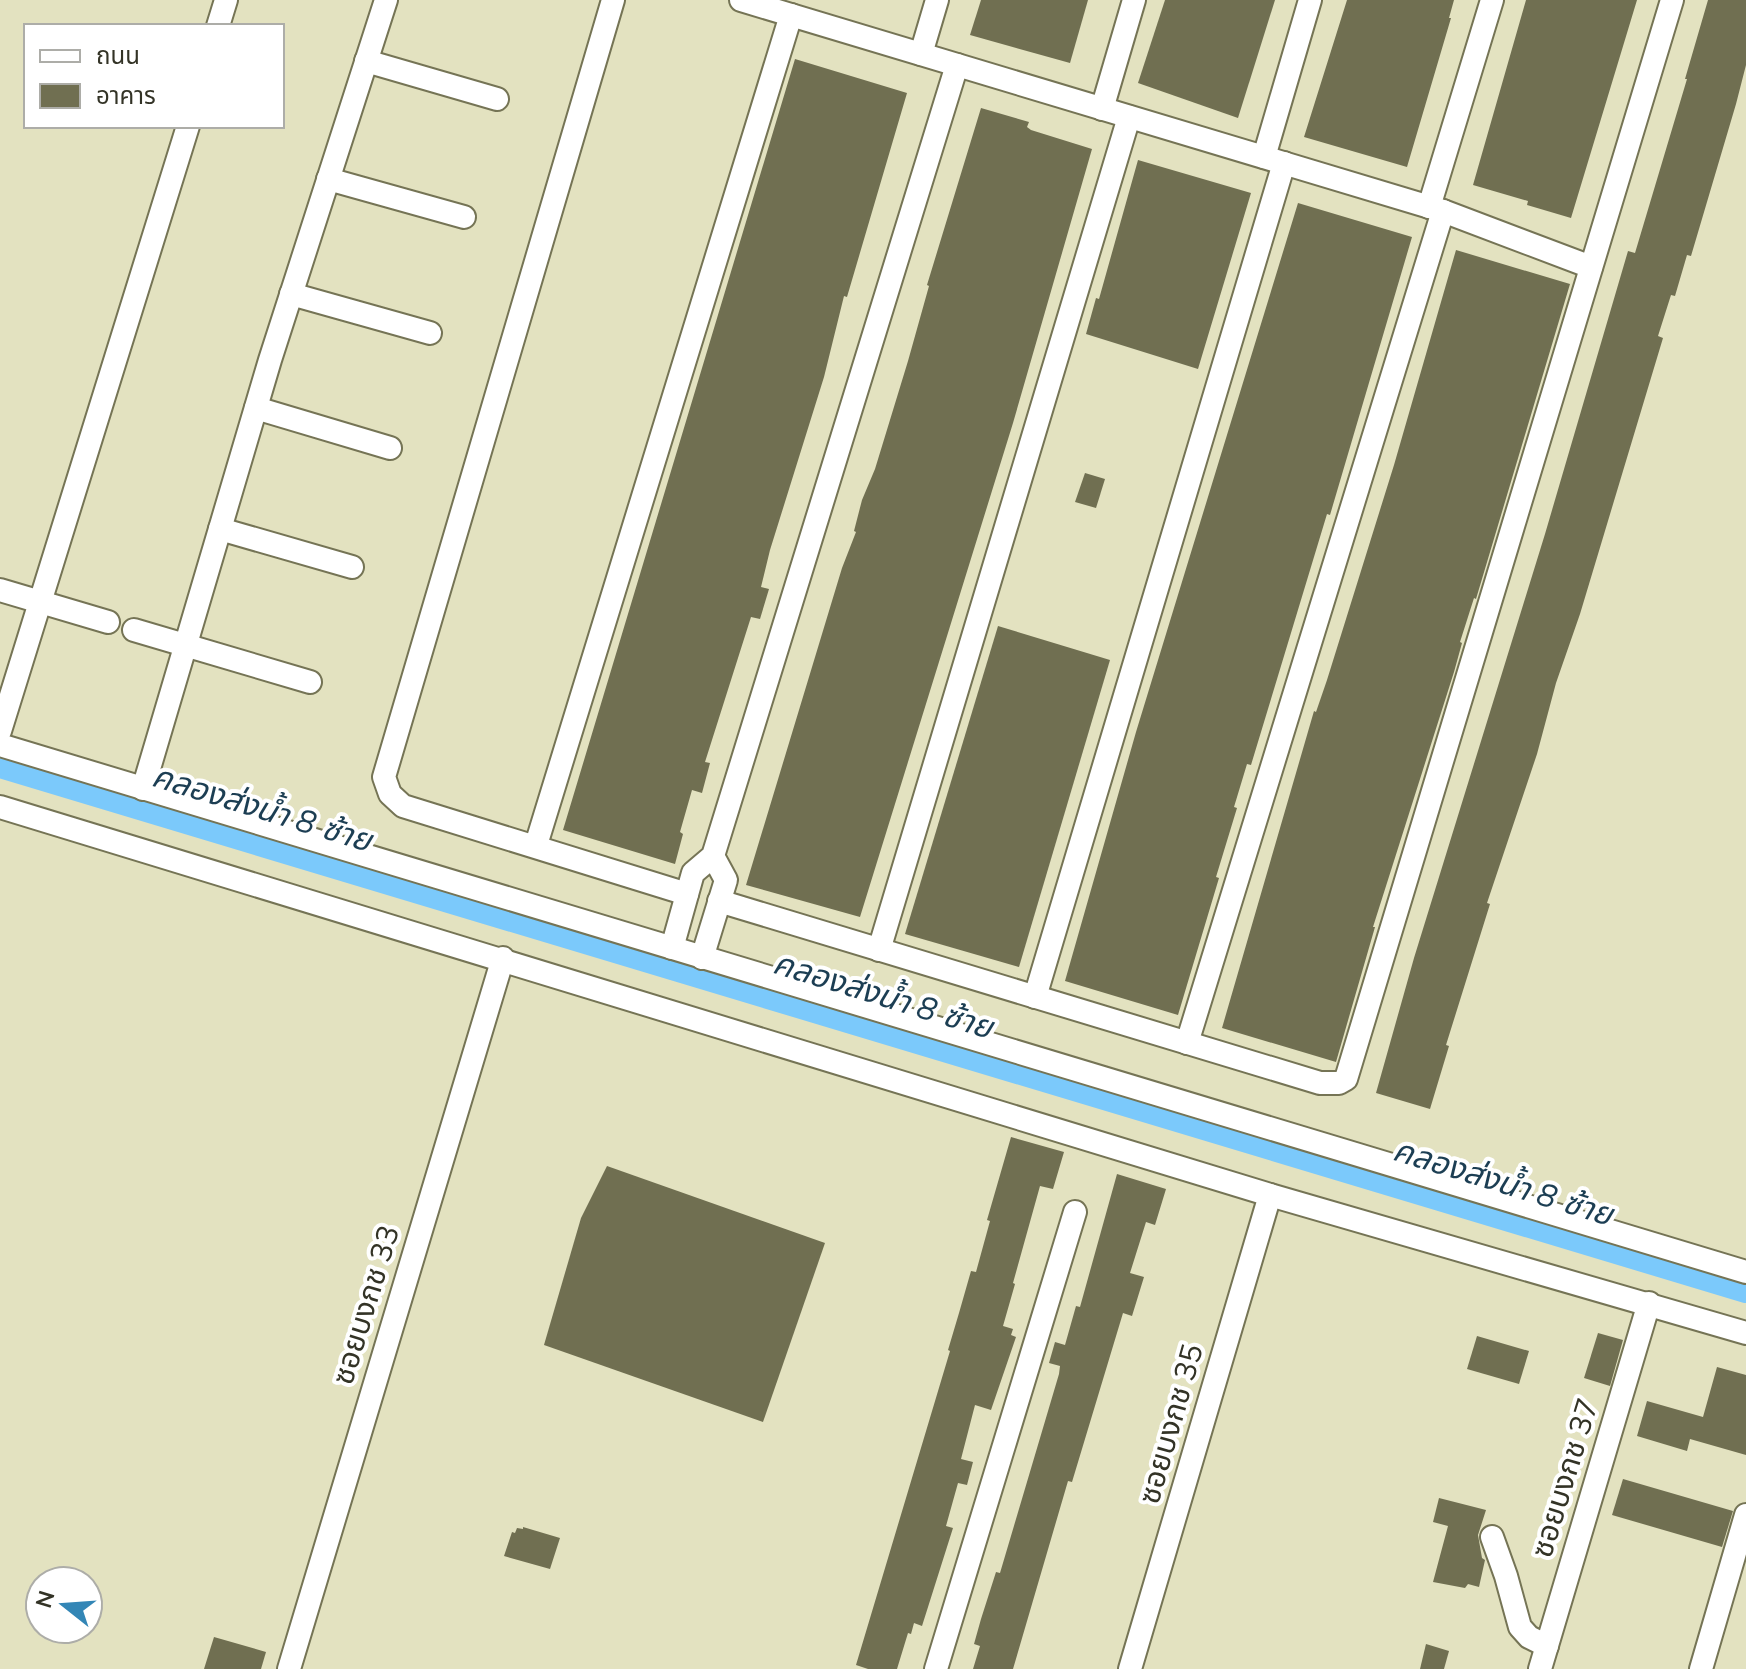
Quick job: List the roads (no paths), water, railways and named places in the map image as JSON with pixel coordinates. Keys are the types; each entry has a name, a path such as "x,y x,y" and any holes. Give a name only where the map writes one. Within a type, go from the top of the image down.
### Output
{"street":[{"path":"219,24 226,0"},
{"path":"143,789 291,294 386,0"},
{"path":"613,0 384,777 390,794 403,806 687,894"},
{"path":"921,54 937,0"},
{"path":"1102,109 1134,0"},
{"path":"1035,997 1274,160 1310,0"},
{"path":"1187,1043 1436,209 1492,0"},
{"path":"719,901 1320,1083 1339,1083 1346,1079 1672,0"},
{"path":"748,1 1436,209 1591,267"},
{"path":"536,845 791,15"},
{"path":"366,61 497,99"},
{"path":"672,948 693,873 713,856 957,65"},
{"path":"879,950 1129,117"},
{"path":"0,731 187,128"},
{"path":"328,179 464,217"},
{"path":"291,294 430,333"},
{"path":"256,408 390,448"},
{"path":"220,529 352,567"},
{"path":"0,590 108,622"},
{"path":"134,630 310,682"},
{"path":"0,745 1746,1272"},
{"path":"0,807 503,958 1270,1195 1746,1333"},
{"path":"702,958 726,880 713,856"},
{"name":"ซอยบงกช 33","path":"289,1669 503,958"},
{"name":"ซอยบงกช 35","path":"1130,1669 1270,1195"},
{"path":"936,1669 1075,1212"},
{"name":"ซอยบงกช 37","path":"1540,1669 1649,1303"},
{"path":"1701,1669 1746,1515"},
{"path":"1492,1537 1520,1627 1529,1637 1547,1646"}],"waterway":[{"name":"คลองส่งน้ำ 8 ซ้าย","path":"0,765 1746,1290"}]}
